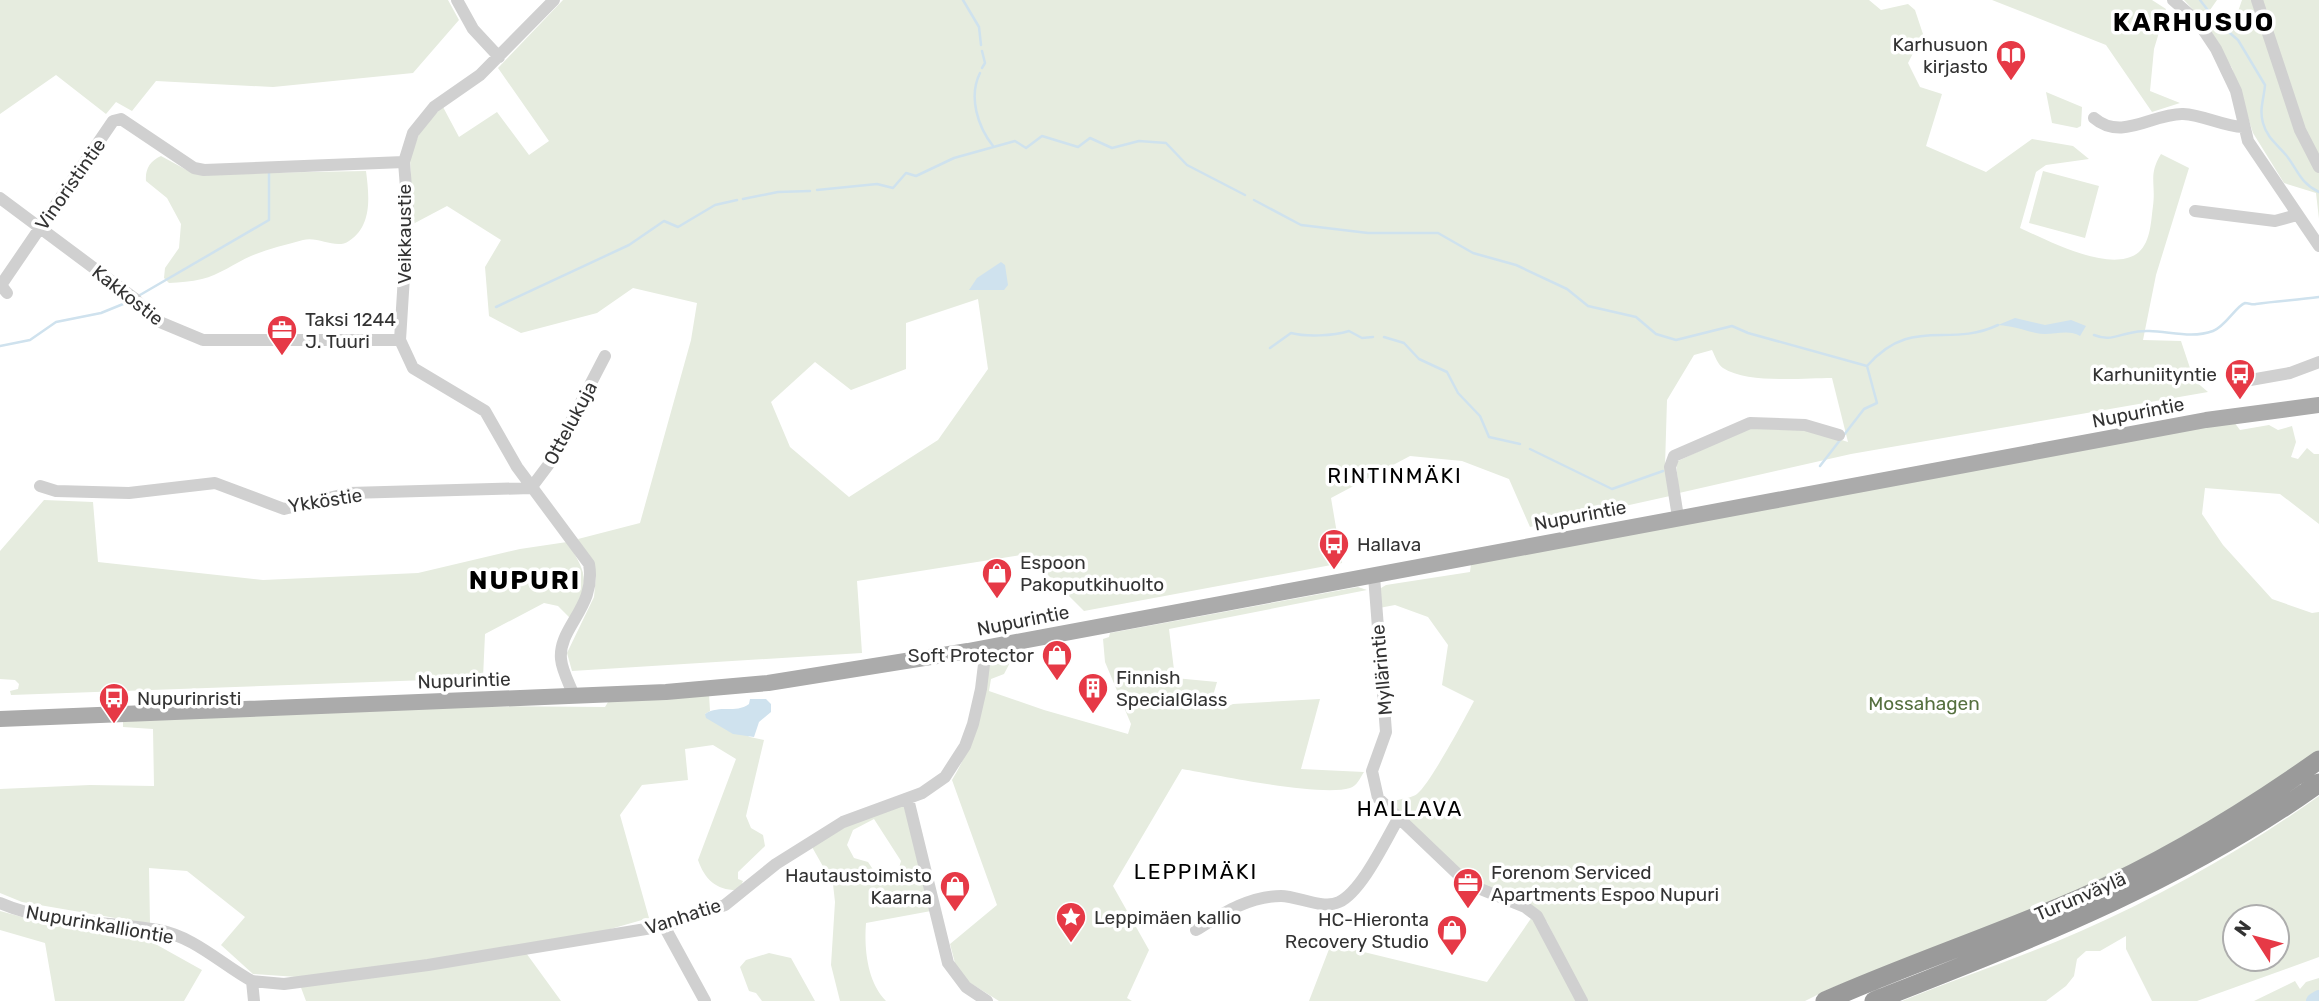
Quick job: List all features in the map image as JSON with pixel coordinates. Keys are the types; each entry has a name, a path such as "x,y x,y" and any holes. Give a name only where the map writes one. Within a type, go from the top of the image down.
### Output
{"highway":[{"name":"Turunväylä","path":"1825,1001 2080,898 2149,866 2221,825 2319,760"},
{"name":"Turunväylä","path":"1874,1001 2088,915 2161,881 2232,841 2319,783"}],"main road":[{"name":"Nupurintie","path":"2207,420 2235,411 2319,396"},
{"name":"Nupurintie","path":"0,719 574,696 768,683 986,648 2207,420 2319,405"}],"street":[{"path":"457,0 473,29 499,57"},
{"name":"Veikkaustie","path":"400,340 408,213 404,162 413,133 422,120 499,57 554,0"},
{"path":"2173,0 2198,22 2228,70 2243,127 2253,149 2319,246"},
{"path":"2257,0 2300,130 2319,167"},
{"path":"2094,118 2101,124 2126,127 2180,114 2243,127"},
{"name":"Vinoristintie","path":"6,293 1,285 113,121 121,119 194,168 204,170 404,162"},
{"name":"Kakkostie","path":"0,198 134,298 155,320 202,340 400,340"},
{"path":"2196,211 2275,221 2297,215"},
{"path":"400,340 412,368 485,411 531,488 589,564 591,573 585,604 566,637 561,659 574,696"},
{"name":"Ottelukuja","path":"531,488 549,464 605,356"},
{"path":"2239,382 2290,373 2319,362"},
{"path":"1678,517 1670,467 1674,456 1750,423 1805,425 1839,435"},
{"name":"Ykköstie","path":"40,486 56,491 129,492 215,484 284,509 349,494 531,488"},
{"name":"Myllärintie","path":"1374,576 1386,732 1371,780 1381,803 1468,884 1525,906 1537,916 1582,1001"},
{"name":"Vanhatie","path":"252,981 284,984 428,965 664,926 724,905 776,864 843,822 908,799 945,776 965,746 981,690 986,648"},
{"path":"908,799 948,963 966,987 987,1001"},
{"path":"1196,930 1226,911 1268,898 1296,897 1326,904 1340,902 1360,881 1398,819"},
{"name":"Nupurinkalliontie","path":"0,903 38,917 172,934 197,945 252,981"},
{"path":"664,926 705,1001"},
{"path":"252,981 254,1001"}],"green space":[{"path":"0,0 448,0 459,20 413,73 273,87 156,81 132,111 116,102 106,114 56,75 0,114"},
{"path":"563,0 1869,0 1881,10 1908,4 1915,10 1923,34 1908,63 1920,87 1942,94 1926,146 1986,172 2032,139 2073,146 2089,159 2046,165 2036,172 2020,228 2062,247 2097,258 2127,258 2139,252 2148,236 2154,198 2154,174 2161,154 2189,168 2156,275 2143,340 2181,341 2194,380 2208,392 1851,454 1679,493 1676,462 1752,426 1807,429 1848,442 1832,378 1776,379 1746,376 1723,368 1712,350 1694,355 1667,400 1665,466 1670,496 1530,527 1509,479 1462,461 1410,456 1331,498 1342,563 1084,611 1027,554 857,581 862,653 572,671 567,653 594,597 596,575 578,539 640,523 691,340 697,303 633,288 597,313 521,333 489,316 485,267 501,240 447,206 413,224 410,158 422,126 443,107 459,137 497,112 529,155 549,141 498,68","holes":["978,299 988,369 938,440 849,497 790,447 771,402 815,362 851,390 906,369 906,323"]},
{"path":"1992,0 2152,0 2166,9 2154,49 2150,91 2180,103 2152,112 2106,45"},
{"path":"2184,0 2217,0 2210,10 2215,23 2232,29 2242,0 2319,0 2319,219 2316,193 2284,183 2253,133 2232,68 2200,17"},
{"path":"2046,92 2082,107 2081,126 2077,128 2052,123"},
{"path":"161,156 194,174 366,171 366,218 357,234 344,243 303,240 257,254 208,277 169,283 164,278 165,268 179,248 181,224 167,198 146,181 149,166"},
{"path":"2043,171 2099,186 2085,238 2029,223"},
{"name":"Mossahagen","path":"2234,422 2240,430 2269,425 2278,430 2292,426 2296,442 2291,457 2298,459 2307,448 2314,454 2319,454 2319,524 2280,494 2205,488 2202,514 2223,545 2272,599 2312,613 2319,612 2319,750 2195,829 2065,897 1979,933 1831,988 1805,1001 1586,1001 1547,922 1537,912 1482,889 1388,807 1394,801 1417,794 1423,788 1474,701 1442,685 1448,645 1428,617 1395,605 1379,608 1381,588 1386,585 1470,572 1471,564"},
{"path":"44,500 93,502 98,562 263,580 418,573 520,549 567,542 583,572 583,588 571,619 558,606 544,603 485,634 483,678 11,695 10,691 18,689 19,684 15,680 0,679 0,551"},
{"path":"1358,587 1367,590 1169,629 1175,678 1217,682 1210,706 1222,709 1233,704 1320,699 1301,769 1364,772 1356,784 1350,788 1316,790 1182,769 1113,886 1149,950 1127,998 1132,1001 999,1001 967,981 956,967 950,944 997,905 952,780 971,739 988,664 1014,655 1004,674 991,679 989,691 1128,734 1131,724 1105,662 1103,639 1109,637 1110,633"},
{"path":"709,694 710,711 705,714 750,737 764,740 746,816 751,828 763,835 765,846 738,872 738,879 743,881 739,890 724,889 708,879 698,860 736,759 713,745 685,749 688,780 642,785 620,815 649,918 586,936 521,946 561,1001 306,1001 297,977 253,974 221,945 245,917 187,871 149,868 150,924 22,902 0,893 0,789 90,785 154,786 153,729 123,727 123,722 181,716 452,706 605,707 608,702"},
{"path":"2319,796 2319,957 2291,967 2291,903 2221,903 2221,973 2275,973 2197,1001 2152,1001 2126,949 2126,936 2100,951 2086,951 2077,959 2074,976 2066,986 2046,1001 1902,1001 2081,931 2143,902 2233,852"},
{"path":"904,805 931,911 866,923 868,964 875,984 886,1001 840,1001 831,965 835,902 833,884 812,847 854,821","holes":["874,819 901,861 898,872 885,879 876,874 868,862 854,858 847,845 853,830"]},
{"path":"0,911 44,923 150,941 202,970 184,1001 55,1001 45,943 0,930"},
{"path":"1532,917 1578,1001 1309,1001 1331,944 1487,982"},
{"path":"769,953 791,958 815,1001 762,1001 756,993 749,991 740,967 746,960"},
{"path":"2319,978 2319,1001 2254,1001 2295,981 2300,989 2306,982"}],"water":[{"path":"1001,262 1005,265 1008,285 1004,290 969,290 977,278"},
{"path":"2015,318 2045,325 2071,320 2086,326 2080,336 2070,333 2041,334 1998,325"},
{"path":"750,699 766,699 771,704 771,712 759,722 754,737 733,734 706,718 705,714 711,711 744,707 749,704"}],"waterway":[{"path":"963,0 979,27 981,45"},
{"path":"2200,0 2217,22 2238,40 2265,85 2261,113 2267,133 2303,180 2319,192"},
{"path":"982,51 985,63 982,68"},
{"path":"980,73 976,82 976,111 993,146"},
{"path":"817,190 877,184 893,188 906,173 916,176 954,158 1015,141 1026,148 1042,136 1078,147 1090,138 1112,148 1139,141 1166,143 1187,165 1245,195"},
{"path":"140,295 269,220 269,173"},
{"path":"743,199 778,192 810,191"},
{"path":"496,307 629,245 664,221 678,227 715,205 737,200"},
{"path":"1254,200 1301,225 1368,233 1438,233 1473,253 1516,265 1567,289 1588,306 1636,317 1656,334 1676,340 1732,326 1748,333 1867,366"},
{"path":"2094,335 2108,338 2140,331 2203,334 2218,328 2245,303 2319,297"},
{"path":"0,346 30,340 56,322 101,313 128,302"},
{"path":"1867,366 1899,341 1930,335 1980,332 1998,325"},
{"path":"1270,348 1291,333 1320,335 1349,331 1362,338 1373,337"},
{"path":"1384,337 1404,343 1419,359 1447,372 1458,393 1480,416 1489,437 1520,444"},
{"path":"1820,466 1864,409 1877,403 1867,366"},
{"path":"1530,449 1612,489 1663,471"},
{"path":"2314,1001 2319,998"}],"place":[{"name":"Karhusuon kirjasto","path":"2011,82"},
{"name":"Taksi 1244 J. Tuuri","path":"282,357"},
{"name":"Karhuniityntie","path":"2240,401"},
{"name":"Hallava","path":"1334,571"},
{"name":"Espoon Pakoputkihuolto","path":"997,600"},
{"name":"Soft Protector","path":"1057,682"},
{"name":"Finnish SpecialGlass","path":"1093,715"},
{"name":"Nupurinristi","path":"114,725"},
{"name":"Forenom Serviced Apartments Espoo Nupuri","path":"1468,910"},
{"name":"Hautaustoimisto Kaarna","path":"955,913"},
{"name":"Leppimäen kallio","path":"1071,944"},
{"name":"HC-Hieronta Recovery Studio","path":"1452,957"}],"district":[{"name":"KARHUSUO","path":"2194,22"},
{"name":"RINTINMÄKI","path":"1395,476"},
{"name":"NUPURI","path":"525,580"},
{"name":"HALLAVA","path":"1410,809"},
{"name":"LEPPIMÄKI","path":"1196,872"}]}
